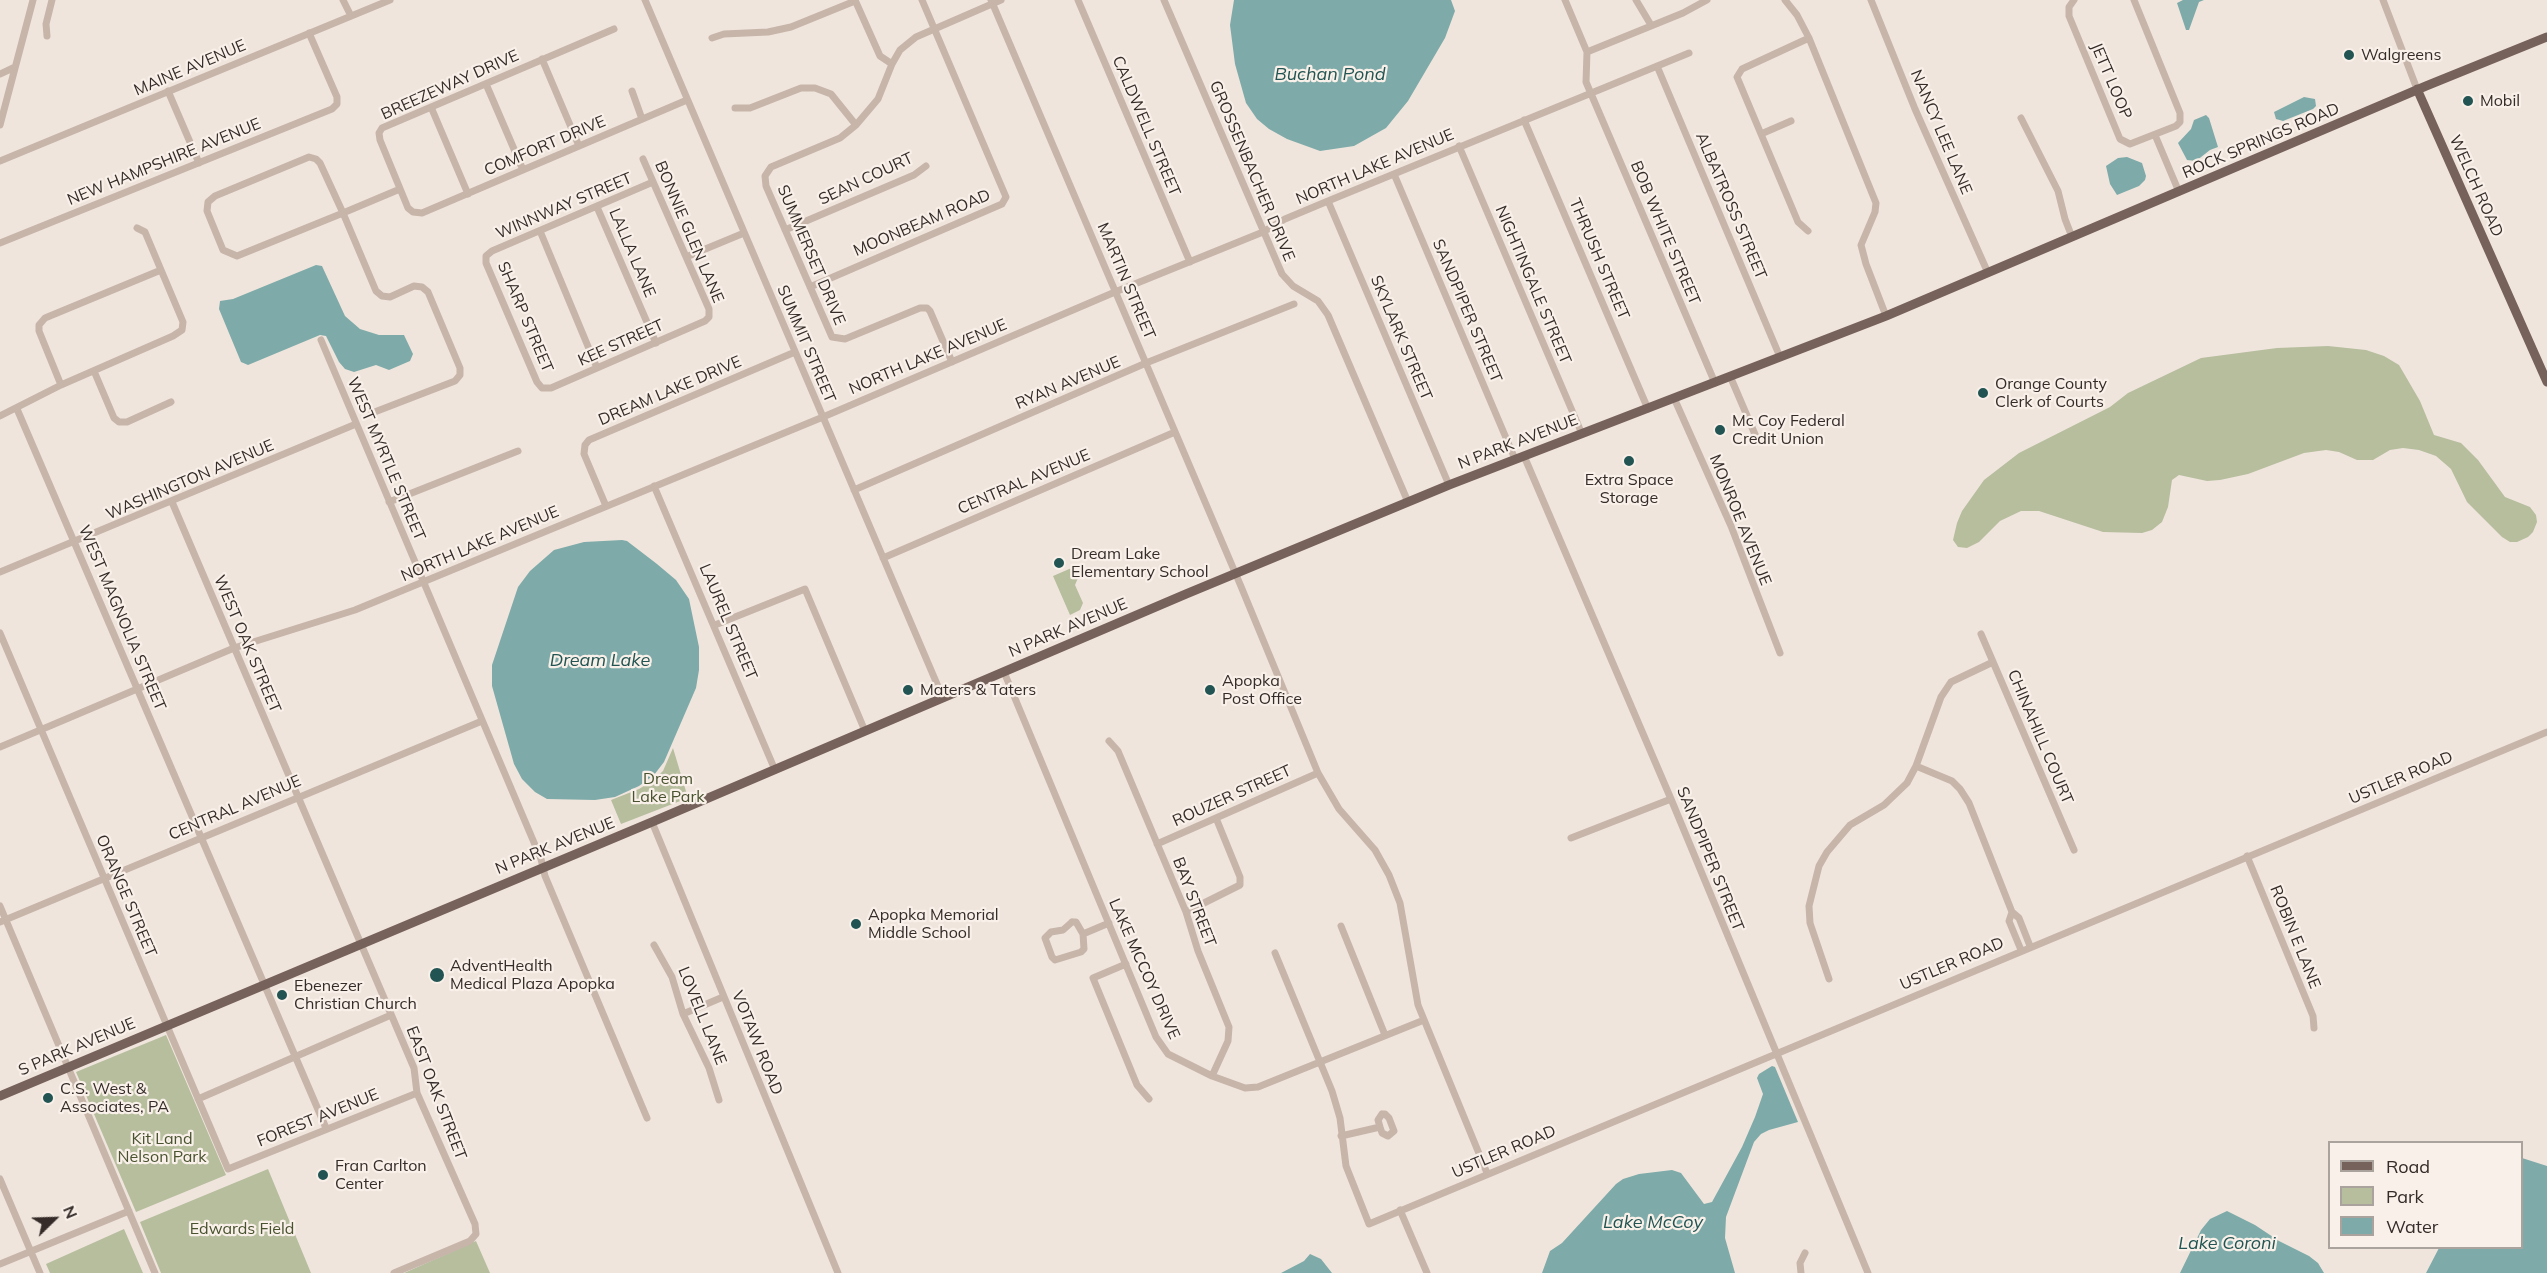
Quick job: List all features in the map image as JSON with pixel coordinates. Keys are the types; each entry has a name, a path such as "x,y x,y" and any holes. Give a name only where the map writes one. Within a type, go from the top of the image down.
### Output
{"main road":[{"name":"ROCK SPRINGS ROAD","path":"1988,273 2418,89 2547,37"},
{"name":"WELCH ROAD","path":"2418,89 2547,380"},
{"name":"N PARK AVENUE","path":"166,1025 1449,485 1886,316 1988,273"},
{"name":"S PARK AVENUE","path":"0,1096 166,1025"}],"street":[{"path":"0,125 33,0"},
{"path":"47,36 46,24 52,0"},
{"path":"343,0 351,16"},
{"name":"MAINE AVENUE","path":"0,160 390,0"},
{"name":"SUMMIT STREET","path":"645,0 943,698"},
{"path":"712,38 724,34 768,32 791,27 855,0 880,56 892,64"},
{"path":"922,0 934,28"},
{"name":"SUMMERSET DRIVE","path":"952,362 927,308 920,308 848,338 837,340 828,332 766,186 765,176 767,171 840,138 856,125 878,99 900,50 916,38 992,2 1001,0"},
{"name":"CALDWELL STREET","path":"1078,0 1190,262"},
{"name":"GROSSENBACHER DRIVE","path":"1164,0 1282,274 1293,286 1318,301 1328,315 1408,502"},
{"path":"1565,0 1587,52 1690,10 1707,0"},
{"path":"1636,0 1651,25"},
{"path":"1785,0 1797,15 1809,38 1876,203 1875,212 1861,245 1886,316"},
{"name":"NANCY LEE LANE","path":"1871,0 1915,110 1988,273"},
{"name":"JETT LOOP","path":"2074,0 2069,7 2069,16 2120,139 2130,144 2176,126 2180,122 2180,113 2134,0"},
{"name":"WELCH ROAD","path":"2383,0 2418,89"},
{"name":"MARTIN STREET","path":"992,2 1318,773 1338,809 1375,850 1389,875 1400,903 1413,986 1424,1020 1487,1173"},
{"name":"MOONBEAM ROAD","path":"810,287 1002,204 1006,197 934,28"},
{"name":"BREEZEWAY DRIVE","path":"413,212 408,208 379,133 382,128 614,29"},
{"name":"NEW HAMPSHIRE AVENUE","path":"0,243 332,109 337,104 337,97 309,33"},
{"path":"1808,231 1798,222 1737,77 1742,69 1809,38"},
{"name":"BOB WHITE STREET","path":"1587,52 1586,82 1715,383"},
{"name":"NORTH LAKE AVENUE","path":"0,747 234,648 355,610 823,417 1115,292 1263,232 1285,219 1459,146 1689,53"},
{"path":"542,59 579,146"},
{"name":"ALBATROSS STREET","path":"1658,66 1780,357"},
{"path":"0,74 15,68"},
{"path":"486,84 523,170"},
{"path":"735,108 750,108 801,88 815,88 831,94 856,125"},
{"path":"632,91 642,119"},
{"path":"168,92 199,163"},
{"name":"COMFORT DRIVE","path":"413,212 422,213 687,100"},
{"path":"431,107 468,194"},
{"path":"2021,118 2058,190 2072,237"},
{"name":"THRUSH STREET","path":"1524,120 1648,409"},
{"path":"1761,134 1791,121"},
{"path":"2155,135 2179,192"},
{"name":"NIGHTINGALE STREET","path":"1459,146 1582,434"},
{"path":"372,413 455,381 460,375 460,368 428,292 422,287 414,286 390,297 382,296 376,291 343,213 321,163 316,159 309,157 215,196 208,202 207,211 224,250 237,256 343,213 400,189"},
{"name":"BONNIE GLEN LANE","path":"644,159 709,309 709,317"},
{"name":"SEAN COURT","path":"786,230 914,175 926,166"},
{"name":"SANDPIPER STREET","path":"1394,174 1671,799 1775,1054 1868,1273"},
{"name":"WINNWAY STREET","path":"486,256 492,251 653,182"},
{"name":"SKYLARK STREET","path":"1328,201 1449,485"},
{"name":"LALLA LANE","path":"597,207 656,343"},
{"path":"0,416 61,385 182,330 183,322 145,232 137,228"},
{"path":"540,231 597,368"},
{"path":"686,257 744,233"},
{"name":"SHARP STREET","path":"486,256 490,274 537,382 542,388"},
{"path":"61,385 39,331 39,325 45,318 161,270"},
{"name":"RYAN AVENUE","path":"854,490 1146,363 1294,304"},
{"name":"KEE STREET","path":"542,388 551,388 705,321 709,317"},
{"name":"WEST MYRTLE STREET","path":"321,340 647,1118"},
{"name":"DREAM LAKE DRIVE","path":"606,506 584,454 585,445 589,440 795,352"},
{"path":"94,371 114,418 119,422 127,422 171,402"},
{"path":"1730,376 1757,439"},
{"name":"MONROE AVENUE","path":"1674,398 1731,526 1780,653"},
{"name":"WEST MAGNOLIA STREET","path":"17,409 326,1128"},
{"name":"WASHINGTON AVENUE","path":"0,572 356,424"},
{"name":"CENTRAL AVENUE","path":"883,558 1175,432"},
{"path":"390,502 518,451"},
{"name":"LAUREL STREET","path":"654,486 775,770"},
{"name":"WEST OAK STREET","path":"172,502 297,797"},
{"path":"714,625 805,589 865,731"},
{"name":"ORANGE STREET","path":"0,633 228,1169"},
{"name":"CHINAHILL COURT","path":"1981,634 2074,850"},
{"path":"1829,979 1810,923 1809,906 1819,866 1827,852 1850,825 1896,796 1907,783 1916,766 1945,689 1958,677 1993,662"},
{"name":"LAKE MCCOY DRIVE","path":"1004,672 1156,1037 1168,1054 1212,1076 1245,1088 1258,1087 1424,1020"},
{"name":"CENTRAL AVENUE","path":"3,921 482,721"},
{"name":"USTLER ROAD","path":"1341,1136 1347,1166 1369,1224 2547,732"},
{"name":"BAY STREET","path":"1109,741 1118,751 1186,912 1198,951 1229,1027 1228,1041 1212,1076"},
{"path":"1916,766 1952,781 1969,803 2012,912 2019,918 2030,946"},
{"name":"ROUZER STREET","path":"1157,844 1318,773"},
{"name":"EAST OAK STREET","path":"297,797 414,1068 417,1093 475,1224 476,1234 470,1241 394,1273"},
{"path":"1571,838 1671,799"},
{"path":"1186,912 1240,885 1240,877 1216,818"},
{"name":"VOTAW ROAD","path":"652,822 838,1273"},
{"name":"ROBIN E LANE","path":"2247,856 2313,1017 2314,1028"},
{"path":"0,906 3,921 155,1273"},
{"path":"2012,912 2009,921 2021,950"},
{"path":"1075,921 1083,934 1084,949 1081,952 1058,959 1052,957 1045,939 1051,932 1063,930 1075,921"},
{"path":"1083,934 1109,923"},
{"path":"1341,926 1385,1035"},
{"path":"2013,931 2023,928"},
{"name":"LOVELL LANE","path":"654,945 672,978 683,1014 709,1068 719,1100"},
{"path":"1275,953 1322,1062 1340,1118 1341,1136 1380,1127"},
{"path":"1126,964 1093,978 1137,1085 1149,1099"},
{"path":"683,1014 723,997"},
{"path":"198,1099 391,1015"},
{"name":"FOREST AVENUE","path":"228,1169 417,1093"},
{"path":"0,1179 40,1273"},
{"path":"1400,1210 1427,1273"},
{"path":"0,1264 129,1211"},
{"path":"1801,1273 1800,1263 1805,1253"}],"green space":[{"path":"2328,346 2366,350 2384,356 2399,365 2420,401 2434,435 2461,443 2478,460 2505,497 2530,507 2536,515 2537,522 2533,532 2517,542 2510,542 2502,537 2467,502 2451,469 2436,456 2419,450 2403,448 2390,450 2373,460 2357,460 2339,452 2326,450 2304,453 2248,474 2220,480 2207,481 2179,475 2172,480 2168,507 2162,522 2152,530 2142,533 2103,532 2039,511 2021,511 2000,521 1979,542 1967,548 1958,547 1953,540 1962,511 1984,480 2019,453 2110,407 2128,393 2201,358 2277,348"},
{"path":"1083,563 1088,574 1078,578 1075,585 1083,603 1080,610 1070,615 1053,576"},
{"name":"Dream Lake Park","path":"673,748 688,798 621,824 611,800 652,781 663,771"},
{"name":"Kit Land Nelson Park","path":"166,1035 226,1175 136,1212 76,1072"},
{"name":"Edwards Field","path":"268,1169 311,1273 161,1273 140,1222"},
{"path":"124,1229 143,1273 50,1273 46,1264"},
{"path":"476,1241 490,1273 404,1273"}],"water":[{"name":"Buchan Pond","path":"1234,0 1451,0 1455,11 1445,38 1408,101 1386,128 1354,146 1320,151 1287,139 1269,129 1257,119 1246,103 1235,64 1230,25"},
{"path":"2183,0 2204,0 2199,2 2189,30 2186,30 2177,3"},
{"path":"2304,97 2315,99 2316,106 2283,121 2276,119 2274,112"},
{"path":"2206,115 2218,147 2196,161 2187,160 2178,143 2191,129 2194,120"},
{"path":"2127,157 2142,163 2145,180 2139,186 2117,195 2110,184 2106,166 2118,158"},
{"path":"316,265 322,266 345,316 360,329 379,335 404,335 413,354 410,361 389,370 376,365 354,372 345,369 326,336 320,335 248,365 241,362 219,309 220,301 233,299"},
{"name":"Dream Lake","path":"627,541 676,580 689,599 699,647 696,688 664,762 654,775 639,786 615,797 595,800 547,799 535,792 522,779 514,764 492,686 492,665 518,587 530,571 554,550 584,542"},
{"name":"Lake McCoy","path":"1772,1066 1775,1067 1798,1122 1769,1130 1761,1134 1754,1142 1726,1217 1725,1238 1735,1273 1542,1273 1550,1251 1562,1243 1623,1179 1639,1174 1672,1170 1681,1173 1704,1204 1712,1202 1742,1147 1755,1117 1763,1094 1757,1078 1759,1074"},
{"path":"2523,1158 2547,1166 2547,1273 2426,1273 2438,1249 2523,1249"},
{"name":"Lake Coroni","path":"2227,1211 2309,1256 2318,1263 2324,1273 2180,1273 2201,1230 2210,1219"},
{"path":"1310,1254 1321,1259 1332,1273 1281,1273 1304,1261"}],"place":[{"name":"Walgreens","path":"2349,55"},
{"name":"Mobil","path":"2468,101"},
{"name":"Orange County Clerk of Courts","path":"1983,393"},
{"name":"Mc Coy Federal Credit Union","path":"1720,430"},
{"name":"Extra Space Storage","path":"1629,461"},
{"name":"Dream Lake Elementary School","path":"1059,563"},
{"name":"Maters & Taters","path":"908,690"},
{"name":"Apopka Post Office","path":"1210,690"},
{"name":"Apopka Memorial Middle School","path":"856,924"},
{"name":"AdventHealth Medical Plaza Apopka","path":"437,975"},
{"name":"Ebenezer Christian Church","path":"282,995"},
{"name":"C.S. West & Associates, PA","path":"48,1098"},
{"name":"Fran Carlton Center","path":"323,1175"}]}
